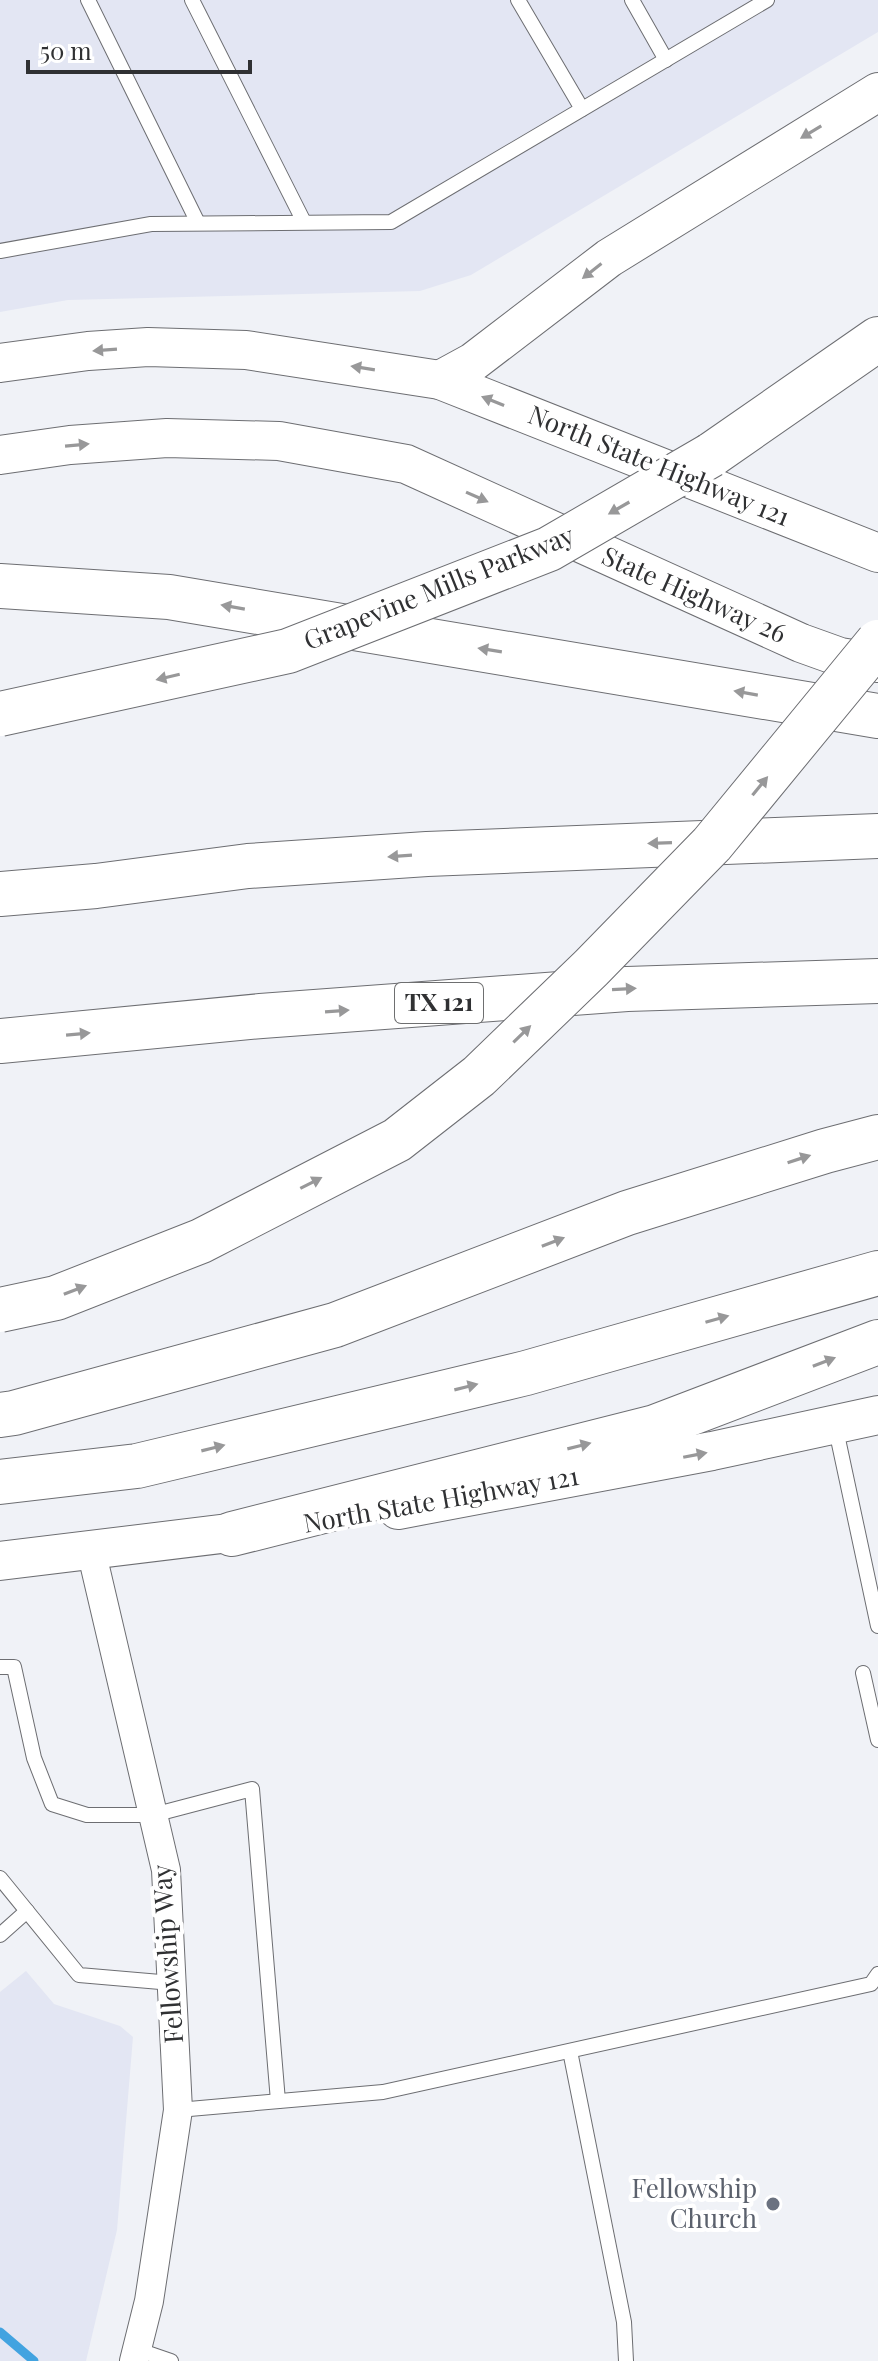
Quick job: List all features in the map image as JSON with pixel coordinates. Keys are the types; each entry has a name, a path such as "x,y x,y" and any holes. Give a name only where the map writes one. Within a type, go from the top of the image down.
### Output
{"highway":[{"name":"Grapevine Mills Parkway","path":"0,714 288,651 549,549 711,455 878,339"},
{"path":"0,586 169,597 878,716"},
{"path":"0,1310 56,1298 201,1241 397,1140 479,1076 591,968 712,844 878,642"},
{"path":"0,894 96,886 248,866 427,854 878,836"},
{"name":"TX 121","path":"0,1041 261,1016 627,989 878,981"},
{"path":"0,1415 335,1325 627,1213 878,1137"},
{"path":"0,1482 137,1466 526,1373 878,1273"},
{"path":"232,1534 655,1427 878,1342"}],"main road":[{"path":"0,363 88,351 148,347 246,350 440,380 473,362 609,258 878,92"},
{"name":"North State Highway 121","path":"440,380 878,553"},
{"name":"State Highway 26","path":"0,455 70,445 167,438 279,441 406,464 801,643 840,657 878,663"},
{"name":"North State Highway 121","path":"0,1561 232,1534 421,1507 712,1451 878,1415"}],"street":[{"name":"Fellowship Way","path":"91,1550 166,1870 178,2110 149,2301 136,2356"}],"lane":[{"path":"88,0 198,223"},
{"path":"192,0 304,222"},
{"path":"518,0 582,109"},
{"path":"632,0 666,60"},
{"path":"0,251 151,224 391,222 767,0"},
{"path":"835,1424 878,1626"},
{"path":"0,1667 14,1667 34,1758 52,1804 87,1815 153,1815 252,1789 278,2101"},
{"path":"863,1673 878,1740"},
{"path":"0,1878 79,1975 172,1983"},
{"path":"0,1935 27,1911"},
{"path":"178,2110 383,2092 871,1984 878,1974"},
{"path":"570,2051 624,2322 626,2361"},
{"path":"136,2356 171,2361"}],"shaded area":[{"path":"0,0 878,0 878,32 471,275 420,291 68,300 0,312"},
{"path":"26,1971 54,2004 120,2026 133,2037 117,2230 86,2361 0,2361 0,1992"}],"waterway":[{"path":"0,2332 34,2361"}],"place":[{"name":"Fellowship Church","path":"773,2204"}]}
